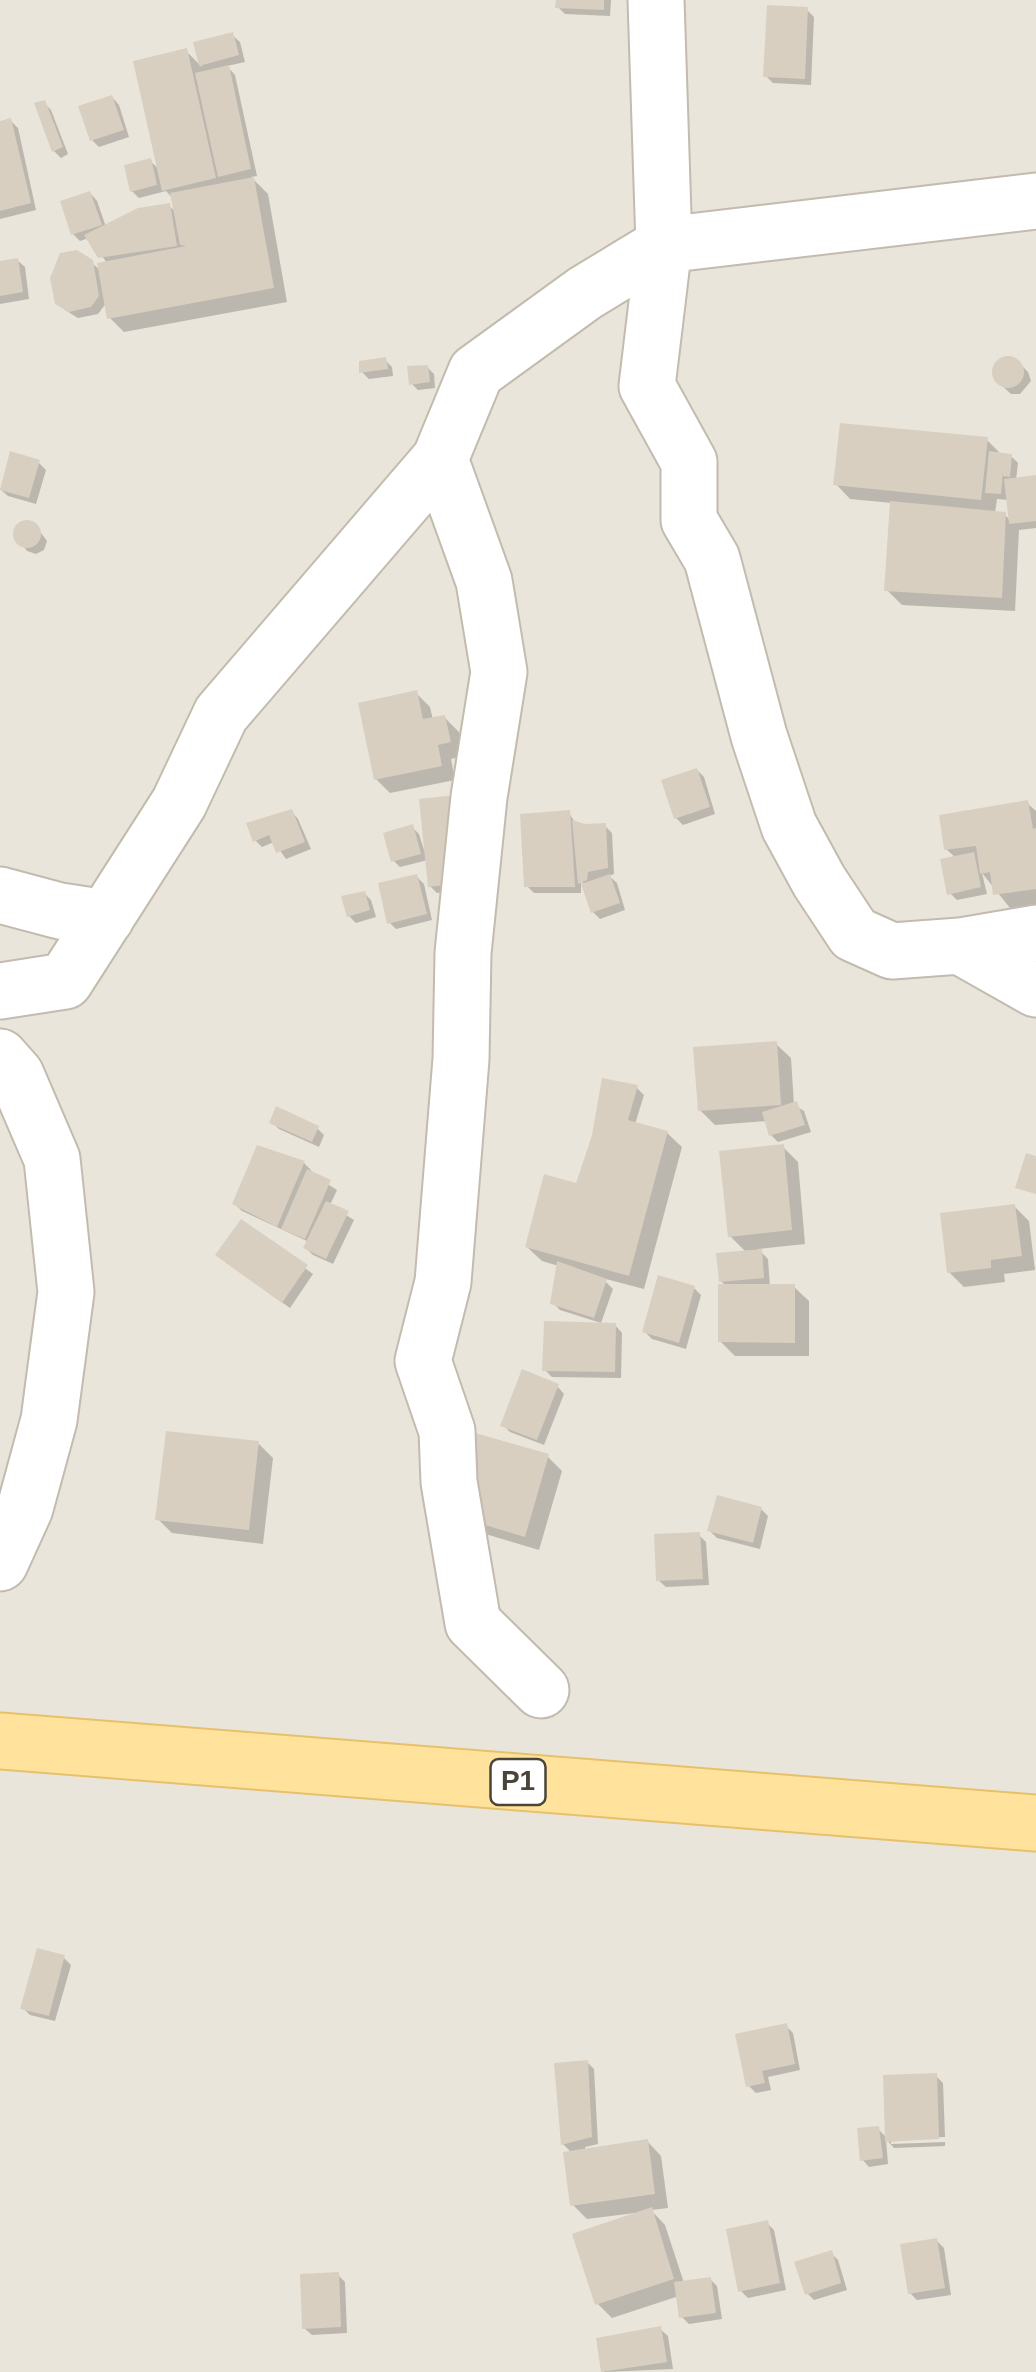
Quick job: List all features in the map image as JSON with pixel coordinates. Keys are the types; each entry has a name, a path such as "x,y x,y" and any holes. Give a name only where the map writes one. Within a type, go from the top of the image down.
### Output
{"main road":[{"name":"P1","path":"0,1741 1036,1823"}],"street":[{"path":"656,0 664,245 647,386 688,462 690,520 712,559 759,736 790,826 819,881 854,934 892,950 960,946 1036,933"},
{"path":"0,991 65,980 178,803 221,714 440,459 476,372 585,293 664,245 1036,201"},
{"path":"440,459 484,581 499,672 479,796 463,953 461,1059 443,1282 423,1361 447,1431 449,1482 473,1623 541,1690"},
{"path":"0,895 106,918"},
{"path":"960,946 1036,989"},
{"path":"0,1057 16,1075 52,1160 66,1292 50,1420 25,1508 0,1563"}],"shaded area":[{"path":"0,0 1036,0 1036,2372 0,2372"}],"building":[{"path":"556,0 604,0 604,10 555,8"},
{"path":"767,5 808,7 805,79 763,77"},
{"path":"233,32 239,55 199,66 193,42"},
{"path":"187,48 216,178 162,191 133,61"},
{"path":"229,65 251,169 218,177 195,73"},
{"path":"112,95 124,130 90,141 78,106"},
{"path":"45,100 63,147 52,152 34,103"},
{"path":"11,118 31,203 0,211 0,121"},
{"path":"151,158 157,185 130,192 124,165"},
{"path":"254,177 274,288 107,319 97,263 186,246 180,245 170,193"},
{"path":"90,191 102,225 71,235 60,201"},
{"path":"170,203 177,246 98,258 84,235 138,208"},
{"path":"77,250 93,260 99,296 91,307 69,312 55,304 50,278 60,253"},
{"path":"18,258 23,292 0,296 0,261"},
{"path":"1008,356 1020,360 1024,372 1020,384 1008,388 996,384 992,372 996,360"},
{"path":"386,357 388,369 359,373 359,361"},
{"path":"428,365 430,382 409,385 407,366"},
{"path":"840,423 988,437 981,500 833,485"},
{"path":"10,451 40,460 29,498 0,490"},
{"path":"989,451 1012,454 1010,477 1003,476 1003,471 1001,494 985,493"},
{"path":"1036,475 1036,521 1009,524 1004,479"},
{"path":"890,501 1006,512 1002,598 884,591"},
{"path":"27,520 37,524 41,534 37,544 27,548 17,544 13,534 17,524"},
{"path":"417,690 423,719 445,715 451,742 438,745 442,766 374,780 358,703"},
{"path":"697,768 710,807 674,819 661,780"},
{"path":"457,795 466,883 428,887 419,799"},
{"path":"1028,800 1033,829 1036,828 1036,889 993,895 990,872 980,874 976,846 944,850 939,815"},
{"path":"292,809 305,842 276,853 269,835 253,842 246,823"},
{"path":"570,810 575,887 524,887 520,814"},
{"path":"572,820 606,823 608,868 588,872 587,880 578,884"},
{"path":"413,824 421,854 391,862 383,833"},
{"path":"974,852 981,887 947,895 940,859"},
{"path":"417,874 427,914 387,924 378,883"},
{"path":"610,874 620,903 591,913 581,884"},
{"path":"365,891 370,910 347,917 341,896"},
{"path":"777,1041 781,1105 698,1111 693,1047"},
{"path":"602,1078 638,1085 628,1120 668,1131 629,1276 525,1247 544,1174 576,1183 592,1135"},
{"path":"797,1101 805,1125 769,1136 762,1112"},
{"path":"276,1106 319,1126 312,1142 269,1123"},
{"path":"784,1144 792,1230 728,1237 719,1151"},
{"path":"257,1145 305,1161 277,1227 232,1204"},
{"path":"1026,1153 1036,1156 1036,1194 1015,1188"},
{"path":"307,1169 331,1180 305,1239 281,1229"},
{"path":"326,1201 349,1211 326,1259 303,1248"},
{"path":"1015,1204 1022,1256 991,1260 991,1268 947,1273 940,1213"},
{"path":"241,1219 308,1265 282,1303 215,1255"},
{"path":"762,1249 764,1278 719,1282 716,1253"},
{"path":"557,1261 607,1279 594,1318 550,1304"},
{"path":"658,1275 695,1286 679,1343 642,1332"},
{"path":"718,1284 795,1284 795,1343 718,1342"},
{"path":"544,1321 616,1323 615,1372 542,1371"},
{"path":"522,1369 559,1384 537,1440 500,1426"},
{"path":"166,1431 259,1441 249,1530 155,1520"},
{"path":"475,1433 549,1454 525,1537 465,1519 458,1491"},
{"path":"717,1495 762,1507 753,1543 707,1531"},
{"path":"700,1532 703,1579 656,1581 654,1534"},
{"path":"37,1948 65,1955 49,2016 20,2009"},
{"path":"787,2023 795,2064 762,2071 765,2083 746,2087 735,2034"},
{"path":"588,2060 592,2137 561,2145 554,2063"},
{"path":"937,2073 939,2139 885,2142 883,2075"},
{"path":"879,2126 883,2158 860,2161 857,2128"},
{"path":"648,2139 655,2194 570,2206 563,2152"},
{"path":"652,2207 674,2279 595,2305 572,2234"},
{"path":"768,2220 780,2283 738,2292 726,2229"},
{"path":"937,2238 945,2288 908,2294 900,2244"},
{"path":"832,2250 841,2283 805,2295 794,2262"},
{"path":"339,2272 341,2327 302,2329 300,2274"},
{"path":"711,2277 716,2313 679,2318 674,2282"},
{"path":"661,2326 667,2362 601,2372 596,2338"}]}
